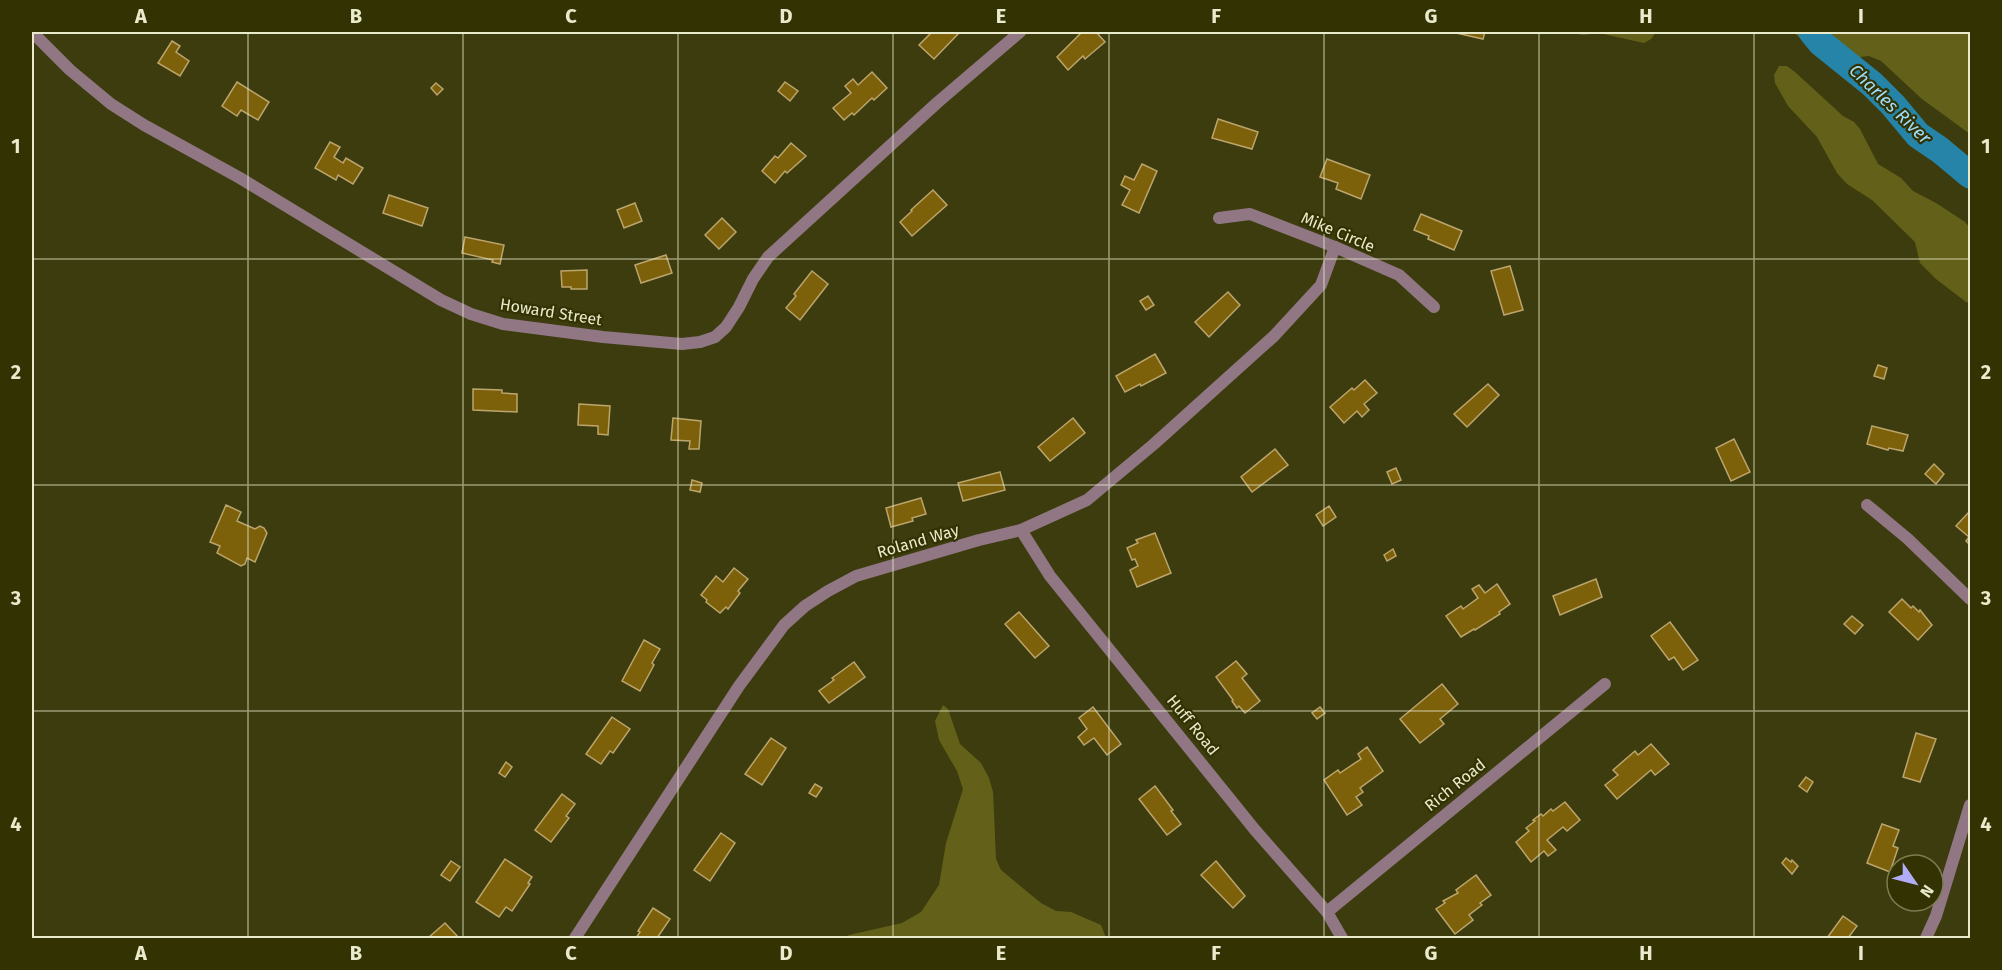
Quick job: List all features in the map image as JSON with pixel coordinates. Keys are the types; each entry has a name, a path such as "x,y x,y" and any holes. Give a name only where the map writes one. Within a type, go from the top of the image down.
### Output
{"street":[{"name":"Howard Street","path":"32,32 70,70 111,104 240,178 441,300 471,314 503,324 603,337 682,344 715,337 726,327 768,257 938,102 1020,32"},
{"name":"Mike Circle","path":"1219,218 1250,214 1335,247 1399,275 1434,307"},
{"name":"Roland Way","path":"575,939 739,686 784,625 805,606 856,576 1021,530 1087,500 1154,444 1274,336 1321,285 1335,247"},
{"path":"1867,506 1908,539 1971,599"},
{"name":"Huff Road","path":"1021,530 1050,576 1255,830 1327,912 1342,939"},
{"name":"Rich Road","path":"1327,912 1605,684"},
{"path":"1926,939 1936,916 1971,805"}],"shaded area":[{"path":"1567,32 1656,32 1644,43 1599,33 1583,35"},
{"path":"1793,32 1970,32 1970,134 1922,99 1881,61 1869,56 1860,57 1837,70"},
{"path":"1779,66 1787,66 1843,116 1854,122 1878,164 1901,178 1913,191 1936,203 1965,222 1970,228 1970,303 1936,279 1920,263 1915,242 1872,200 1847,184 1837,173 1817,137 1788,106 1775,83 1774,75"},
{"path":"943,705 948,709 960,744 981,763 989,778 993,792 996,859 1001,870 1041,903 1056,911 1071,912 1101,925 1106,938 845,938 849,935 902,923 921,912 939,885 946,843 963,789 957,771 939,740 935,721"}],"building":[{"path":"932,32 959,33 934,59 919,45"},
{"path":"1082,32 1096,32 1105,42 1085,59 1083,56 1068,70 1057,57"},
{"path":"1452,32 1485,32 1483,39"},
{"path":"172,41 180,46 176,52 189,61 180,76 158,63"},
{"path":"872,72 887,88 854,115 852,113 844,120 833,108 851,93 845,86 853,79 858,85"},
{"path":"237,82 269,102 258,120 241,110 237,116 222,106"},
{"path":"785,82 798,91 790,101 778,91"},
{"path":"436,83 443,89 437,95 431,88"},
{"path":"1218,119 1258,132 1252,149 1212,138"},
{"path":"330,142 340,147 334,157 343,163 346,158 363,168 353,184 338,175 336,180 315,168"},
{"path":"791,143 806,156 787,173 785,171 775,183 762,171"},
{"path":"1327,159 1370,175 1361,199 1336,189 1338,183 1320,177"},
{"path":"1142,164 1157,171 1139,213 1122,205 1130,190 1121,185 1125,176 1134,180"},
{"path":"933,190 947,205 912,236 900,222"},
{"path":"389,195 428,208 422,226 383,213"},
{"path":"635,203 642,221 624,228 617,210"},
{"path":"1421,214 1462,231 1454,250 1414,230"},
{"path":"722,218 736,232 719,249 705,235"},
{"path":"465,237 504,245 500,264 492,262 493,260 462,253"},
{"path":"666,255 672,273 641,283 635,265"},
{"path":"1510,266 1523,310 1504,315 1491,271"},
{"path":"587,270 587,289 562,287 561,271"},
{"path":"812,271 828,284 800,320 786,308"},
{"path":"1228,292 1240,305 1209,337 1195,322"},
{"path":"1148,296 1154,305 1146,310 1140,301"},
{"path":"1155,354 1166,373 1125,392 1116,376"},
{"path":"1878,365 1887,368 1884,379 1874,376"},
{"path":"1365,380 1377,393 1364,404 1369,410 1362,417 1357,411 1344,423 1330,407"},
{"path":"1488,384 1499,395 1467,427 1454,414"},
{"path":"473,389 502,390 502,393 517,394 517,412 473,410"},
{"path":"579,404 610,406 608,435 598,434 598,426 578,425"},
{"path":"673,418 701,421 699,449 689,449 690,441 671,440"},
{"path":"1073,418 1085,433 1050,461 1038,447"},
{"path":"1872,426 1908,435 1903,451 1889,448 1888,450 1867,444"},
{"path":"1734,439 1750,472 1731,481 1716,448"},
{"path":"1275,449 1288,465 1252,492 1241,477"},
{"path":"1934,464 1944,474 1936,484 1925,474"},
{"path":"1396,468 1401,480 1392,484 1387,472"},
{"path":"1000,472 1005,490 963,501 958,483"},
{"path":"692,480 702,483 700,492 690,490"},
{"path":"921,498 926,514 912,518 913,521 891,527 886,508"},
{"path":"226,505 241,512 237,521 255,529 260,526 267,533 255,562 247,558 245,564 241,566 217,553 220,546 210,542"},
{"path":"1329,506 1336,517 1323,526 1316,515"},
{"path":"1969,512 1970,545 1966,541 1969,537 1956,526"},
{"path":"1155,533 1171,573 1137,587 1130,570 1138,566 1135,559 1132,560 1127,548 1138,543 1136,540"},
{"path":"1393,549 1396,556 1387,561 1384,555"},
{"path":"734,568 748,579 728,609 726,607 720,613 701,595 716,576 723,582"},
{"path":"1596,579 1602,597 1560,615 1553,596"},
{"path":"1497,584 1510,604 1499,612 1500,614 1461,637 1446,616 1461,606 1463,609 1478,598 1472,589 1479,585 1485,593"},
{"path":"1902,599 1911,608 1913,606 1919,612 1920,610 1932,625 1918,640 1889,612"},
{"path":"1019,612 1049,646 1035,658 1005,624"},
{"path":"1852,616 1863,625 1855,634 1844,624"},
{"path":"1670,622 1698,660 1683,670 1674,657 1669,660 1651,636"},
{"path":"644,640 660,649 640,691 622,681"},
{"path":"1236,661 1247,674 1242,678 1260,701 1245,713 1239,706 1237,708 1216,677"},
{"path":"854,662 865,677 829,703 819,691"},
{"path":"1442,684 1458,704 1440,719 1444,724 1420,743 1400,719"},
{"path":"1093,707 1121,744 1107,755 1094,738 1084,745 1078,737 1087,729 1079,718"},
{"path":"1320,707 1325,713 1317,719 1312,713"},
{"path":"612,717 630,729 613,753 610,751 601,764 586,754"},
{"path":"1916,733 1936,739 1920,782 1903,777"},
{"path":"771,738 786,748 762,785 745,774"},
{"path":"1651,744 1669,764 1655,775 1651,770 1617,799 1605,785 1618,775 1613,770 1635,751 1638,755"},
{"path":"1367,747 1383,771 1360,788 1363,792 1356,797 1362,805 1347,815 1324,780 1338,770 1340,773 1361,759 1358,754"},
{"path":"506,762 512,767 505,777 499,773"},
{"path":"1806,777 1813,782 1807,792 1799,786"},
{"path":"815,784 822,788 816,797 809,793"},
{"path":"1155,786 1181,824 1167,835 1139,799"},
{"path":"562,794 575,804 566,816 569,818 551,842 535,830"},
{"path":"1565,802 1580,820 1567,831 1563,827 1547,840 1556,850 1548,856 1544,851 1531,862 1516,842 1529,831 1526,828 1535,821 1533,820 1541,814 1543,816 1551,809 1553,811"},
{"path":"1882,824 1899,830 1893,846 1898,848 1896,853 1885,853 1885,870 1867,863"},
{"path":"721,833 735,843 710,881 694,870"},
{"path":"1786,858 1798,866 1792,874 1782,863"},
{"path":"505,859 532,877 528,883 530,884 512,911 506,907 499,917 476,902"},
{"path":"451,861 460,867 450,881 441,875"},
{"path":"1216,861 1245,896 1233,908 1201,875"},
{"path":"1476,875 1491,895 1469,915 1473,920 1455,934 1436,909 1445,903 1443,901 1458,893 1456,890"},
{"path":"653,908 670,919 657,938 636,938 640,932 638,931"},
{"path":"1843,916 1857,926 1848,938 1827,938"},
{"path":"445,923 459,938 428,938"}],"waterway":[{"name":"Charles River","path":"1812,32 1821,43 1872,84 1918,135 1970,175"}]}
